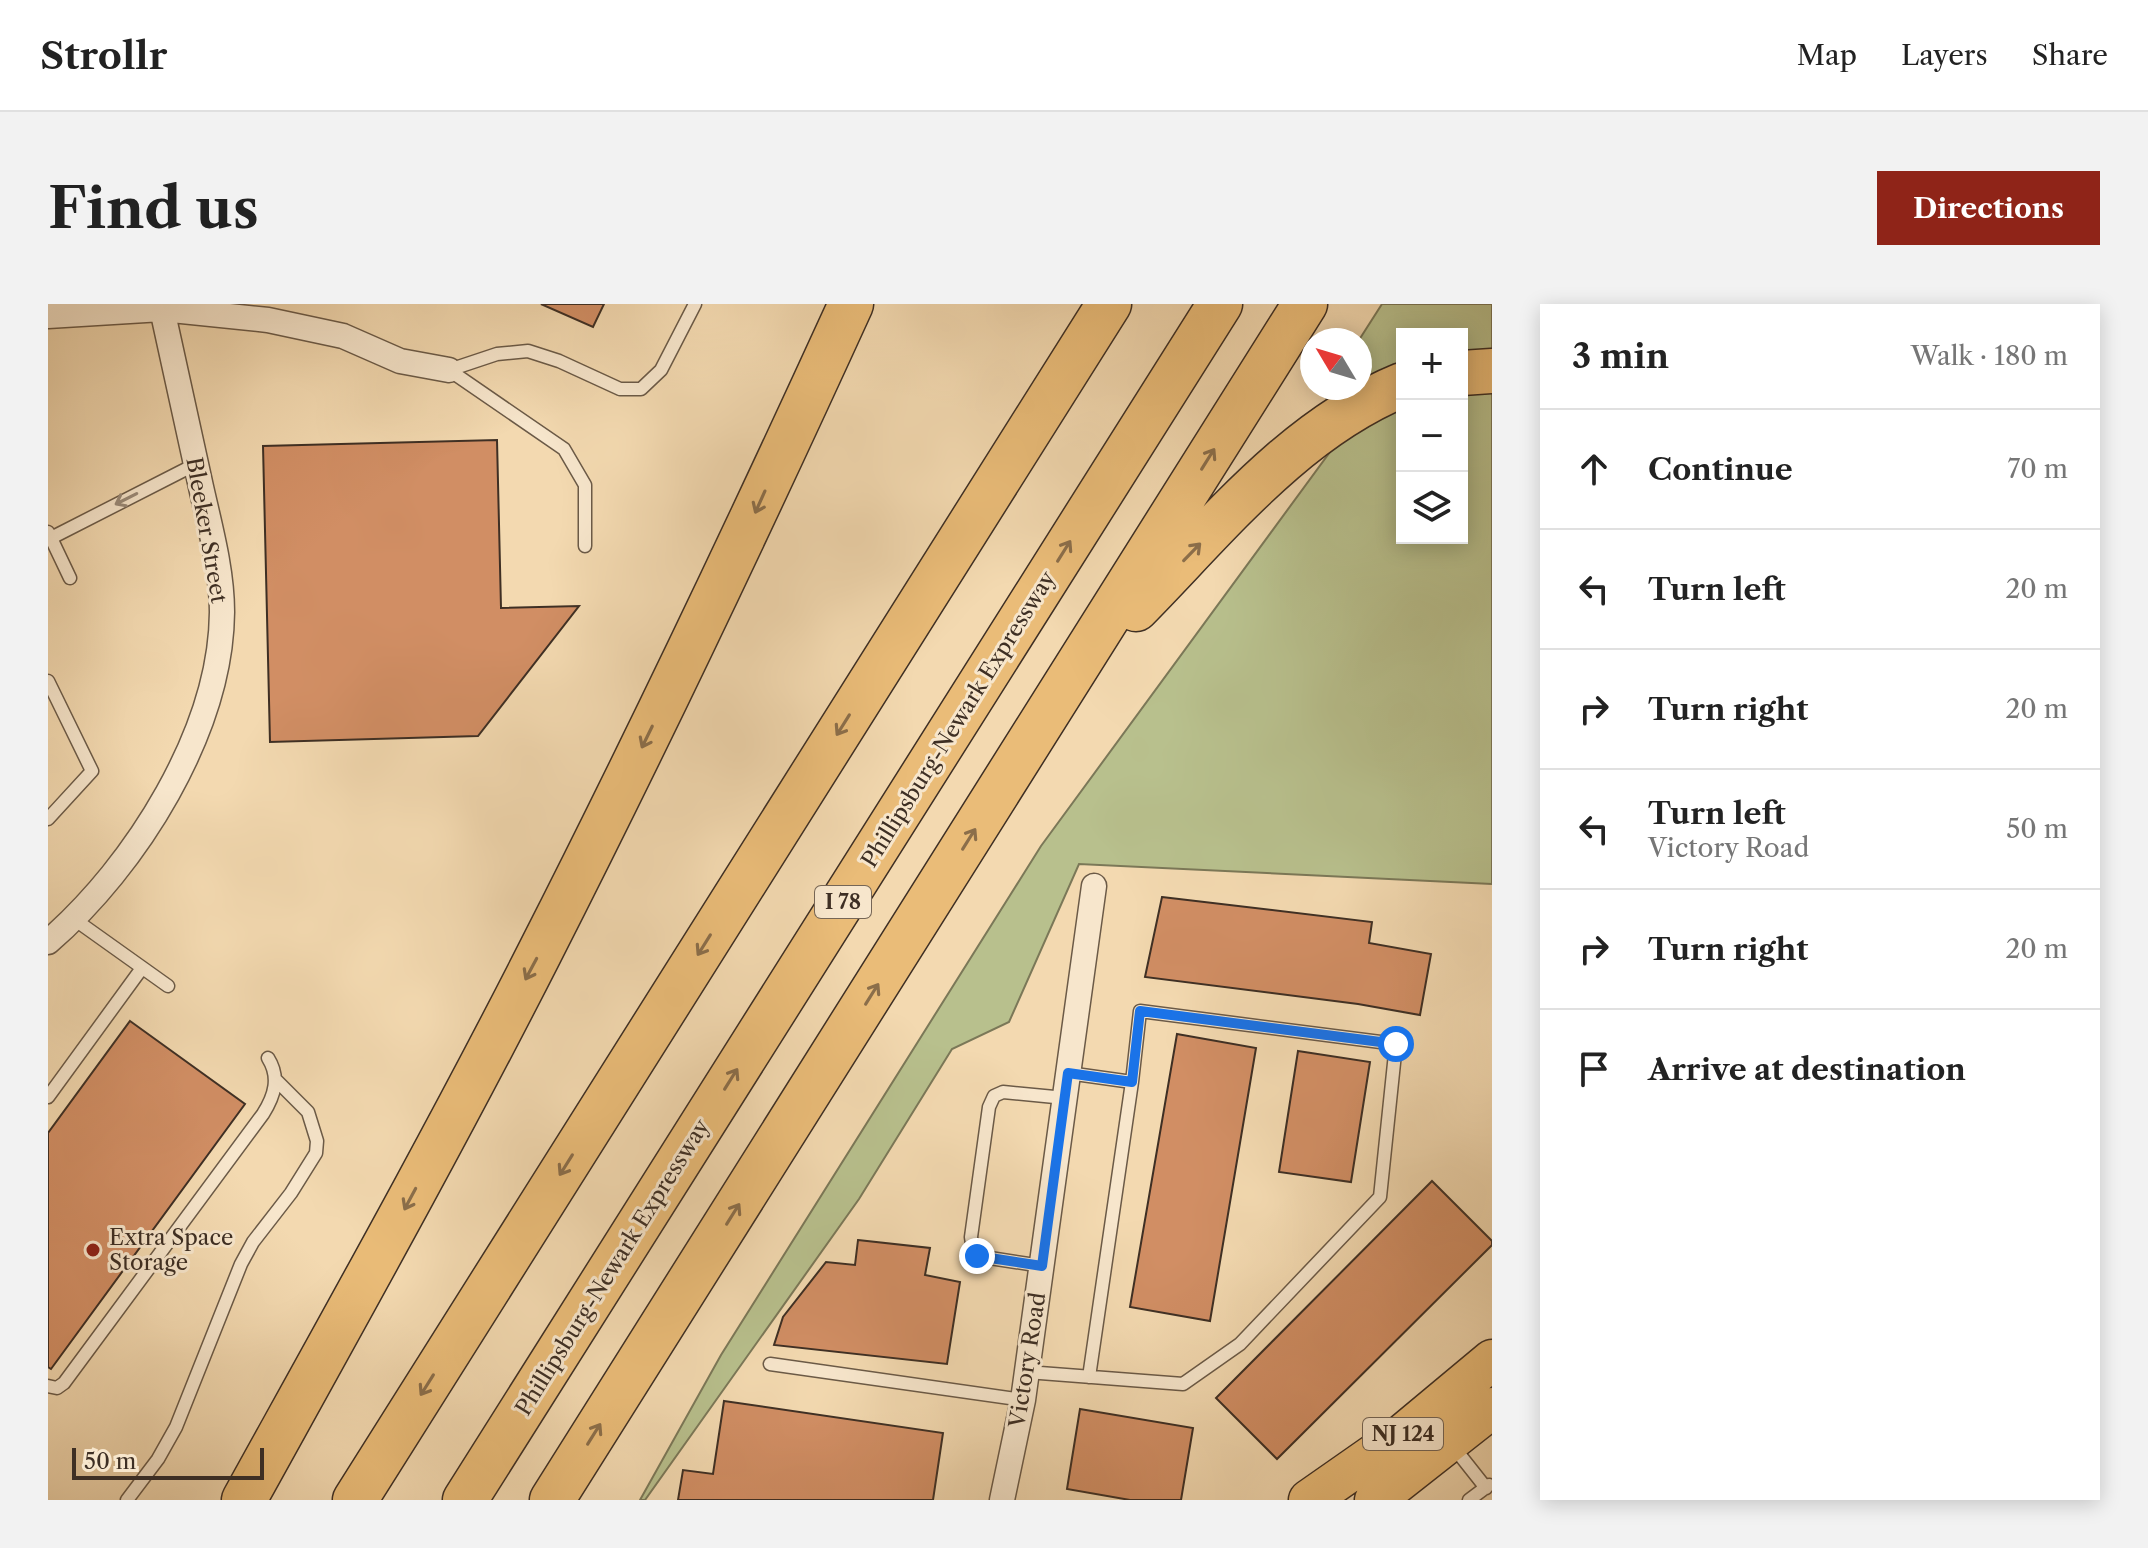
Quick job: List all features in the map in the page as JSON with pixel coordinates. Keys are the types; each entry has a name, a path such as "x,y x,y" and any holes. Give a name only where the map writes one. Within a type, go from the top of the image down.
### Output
{"highway":[{"path":"781,456 832,304"},
{"path":"244,1500 389,1237 538,956 703,624 851,304"},
{"path":"869,684 974,474 1073,304"},
{"path":"355,1500 1109,304"},
{"name":"Phillipsburg-Newark Expressway","path":"465,1500 1220,304"},
{"path":"552,1500 1305,304"},
{"path":"1468,373 1492,371"},
{"path":"1078,668 1276,468 1337,419 1396,387"}],"main road":[{"name":"NJ 124","path":"1309,1500 1402,1435 1492,1360"},
{"name":"NJ 124","path":"1375,1500 1492,1408"}],"street":[{"path":"48,316 90,308 163,306 247,310 343,336 400,361 449,370"},
{"name":"Bleeker Street","path":"48,942 111,878 146,827 177,775 200,722 216,665 222,612 217,559 163,306"},
{"name":"Victory Road","path":"1002,1500 1023,1400 1094,886"}],"lane":[{"path":"449,370 497,354 528,351 559,361 620,389 641,389 661,370 695,304"},
{"path":"449,370 564,449 585,485 585,546"},
{"path":"70,578 49,535 196,464"},
{"path":"48,681 92,771 48,819"},
{"path":"74,919 168,986"},
{"path":"48,1097 142,968"},
{"path":"1027,1372 1089,1377 1183,1384 1240,1344 1380,1197 1396,1044 1140,1011 1089,1377"},
{"path":"48,1386 57,1388 64,1383 263,1114 270,1103 276,1080 275,1069 268,1058"},
{"path":"1068,1073 1132,1082"},
{"path":"127,1500 158,1459 176,1427 253,1242 291,1193 316,1153 317,1141 308,1112 276,1080"},
{"path":"1042,1266 977,1256 971,1237 989,1107 994,1096 1003,1092 1065,1098"},
{"path":"770,1364 1023,1400"},
{"path":"1450,1443 1489,1486 1469,1500"}],"green space":[{"path":"1382,304 1492,304 1492,884 1079,864 1009,1022 952,1049 859,1199 645,1500 640,1500 721,1355 1041,846 1338,441 1327,400 1372,400 1372,328 1367,328"}],"building":[{"path":"541,304 604,304 593,327"},
{"path":"497,440 501,608 579,606 478,736 270,742 263,446"},
{"path":"1162,897 1372,922 1369,943 1431,954 1420,1015 1358,1004 1145,977"},
{"name":"Extra Space Storage","path":"130,1021 245,1104 51,1369 48,1367 48,1133"},
{"path":"1177,1034 1256,1048 1210,1321 1130,1307"},
{"path":"1298,1051 1370,1062 1351,1182 1279,1172"},
{"path":"1432,1181 1492,1241 1492,1245 1277,1459 1216,1398"},
{"path":"858,1240 930,1248 925,1275 960,1282 947,1364 774,1345 783,1317 826,1262 855,1265"},
{"path":"724,1401 943,1433 933,1500 678,1500 683,1470 713,1474"},
{"path":"1080,1409 1193,1428 1181,1500 1130,1500 1067,1489"}],"place":[{"name":"Extra Space Storage","path":"93,1250"}],"route":[{"path":"977,1256 1042,1266 1068,1073 1132,1082 1140,1011 1396,1044"}]}
